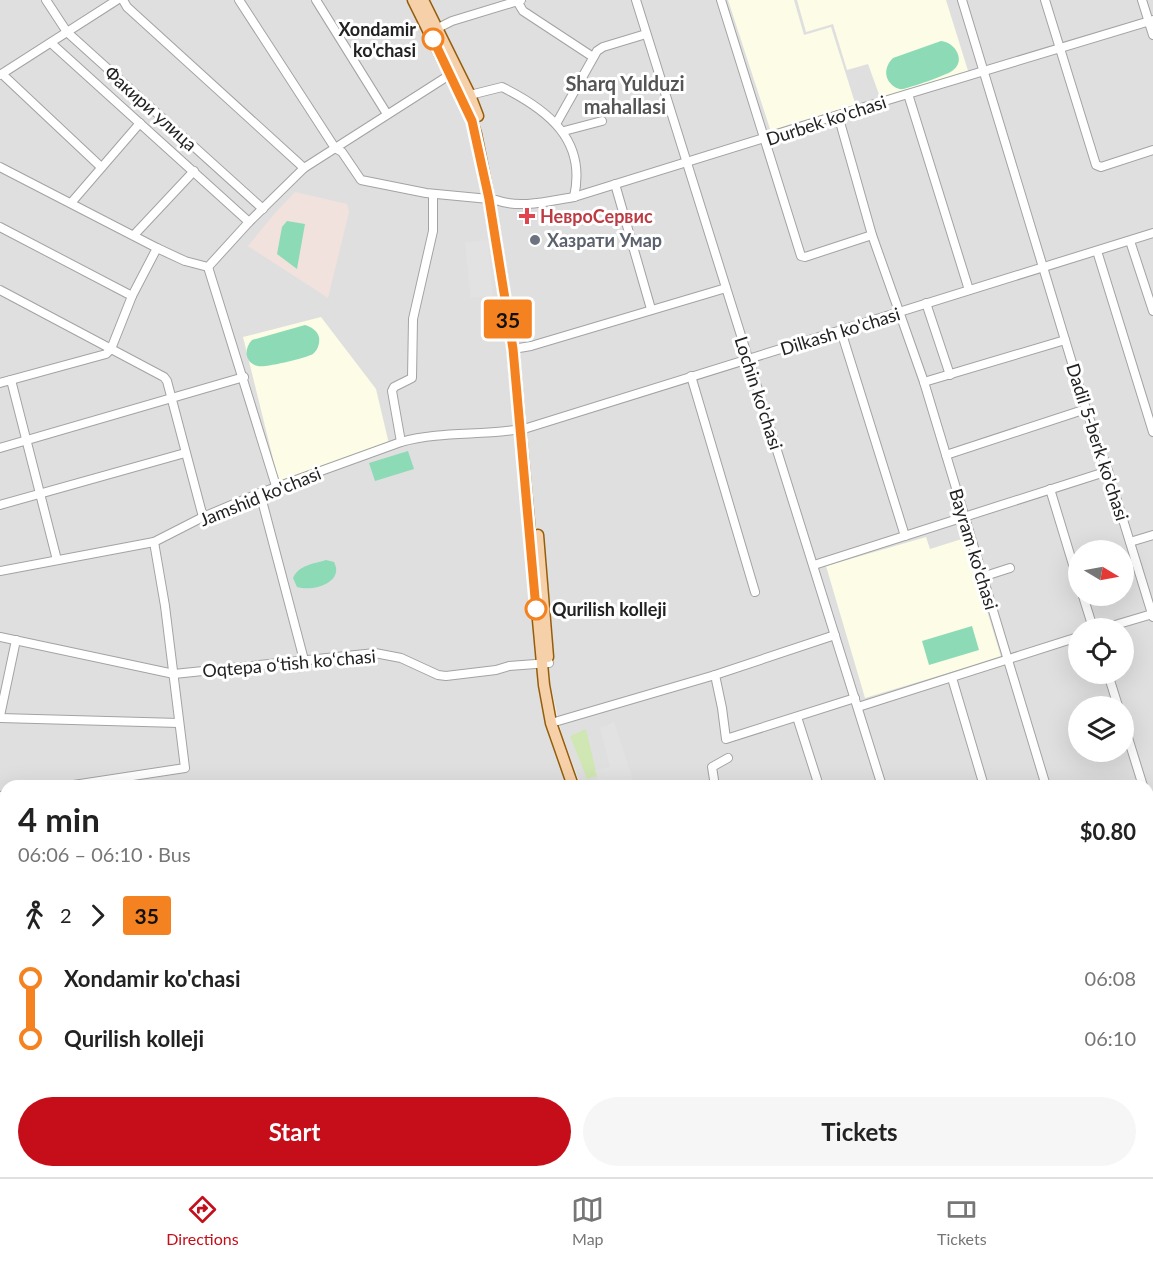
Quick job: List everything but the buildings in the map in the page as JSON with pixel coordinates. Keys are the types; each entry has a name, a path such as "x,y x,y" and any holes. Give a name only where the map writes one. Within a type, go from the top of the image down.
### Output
{"main road":[{"path":"414,0 470,95 483,133 516,348 545,664 554,722 571,780"},
{"path":"423,0 433,30 472,121 493,199"},
{"path":"554,722 578,780"}],"street":[{"name":"Факири улица","path":"46,0 67,32 263,209"},
{"path":"101,167 1,75 117,0"},
{"path":"123,0 304,168"},
{"name":"Durbek ko'chasi","path":"239,0 335,148 342,152 358,177 365,182 434,194 493,199 506,204 537,203 574,197 1151,21"},
{"path":"316,0 387,114"},
{"name":"Lochin ko'chasi","path":"636,0 880,780"},
{"path":"721,0 801,256 805,257 872,235"},
{"name":"Dadil 5-berk ko'chasi","path":"962,0 1045,267 1086,409 1129,540"},
{"path":"1045,0 1096,165 1098,167 1153,150"},
{"path":"1142,0 1151,21 1153,35"},
{"path":"433,30 501,3 519,1 523,11 593,57"},
{"path":"556,124 593,57 603,47 646,34"},
{"name":"Факири улица","path":"51,43 249,222"},
{"path":"208,267 249,222 304,168 451,74"},
{"path":"470,95 502,87 541,111 564,131 572,148 576,166 574,197"},
{"path":"908,94 969,290"},
{"name":"Bayram ko'chasi","path":"838,115 872,235 924,382 966,517 1044,780"},
{"path":"564,131 602,121"},
{"path":"71,203 140,123"},
{"path":"0,167 157,248 185,261 208,267"},
{"path":"134,235 194,171"},
{"path":"615,184 651,309"},
{"path":"401,442 392,391 394,387 412,378 413,319 433,231 434,194"},
{"path":"0,227 132,296"},
{"name":"Dilkash ko'chasi","path":"524,428 1153,233"},
{"path":"1130,241 1153,311"},
{"path":"0,383 106,354 111,349 132,296 157,248"},
{"path":"1097,251 1153,432"},
{"path":"208,267 276,486"},
{"path":"516,348 531,346 726,288"},
{"path":"0,291 164,377 203,518"},
{"path":"926,303 950,375"},
{"path":"841,331 905,536"},
{"path":"924,382 1065,340"},
{"path":"691,376 755,592"},
{"path":"0,448 243,377"},
{"path":"11,380 57,560"},
{"path":"946,455 1086,409"},
{"name":"Jamshid ko'chasi","path":"0,571 154,543 203,518 276,486 401,442 420,437 502,432 524,428"},
{"path":"0,505 185,453"},
{"path":"813,565 1108,471"},
{"path":"1050,489 1068,548"},
{"path":"260,493 304,660"},
{"path":"1134,541 1153,535"},
{"path":"106,780 185,768 174,674 154,543"},
{"name":"Dadil 5-berk ko'chasi","path":"1134,555 1152,616"},
{"path":"982,577 1010,568"},
{"path":"1134,621 1152,616"},
{"path":"554,722 715,675 835,635"},
{"name":"Oqtepa oʻtish koʻchasi","path":"0,637 174,674 375,653 401,658 446,676 496,670 509,666 545,664"},
{"path":"16,640 0,717 179,723"},
{"path":"858,708 1068,640"},
{"path":"715,675 726,739 855,698"},
{"path":"952,678 982,780"},
{"path":"797,717 817,780"},
{"path":"1134,757 1141,780"},
{"path":"713,780 712,767 728,758"}],"shaded area":[{"path":"0,0 1153,0 1153,780 579,780 562,735 550,682 527,428 521,429 544,685 571,780 0,780"},
{"path":"728,0 794,0 804,35 831,27 856,106 771,132"},
{"path":"797,0 946,0 969,74 881,100 868,64 847,70 833,24 806,32"},
{"path":"295,192 347,204 349,212 328,298 248,246"},
{"path":"488,240 493,296 471,298 465,242"},
{"path":"321,317 376,389 389,444 279,483 243,337"},
{"path":"926,537 930,549 965,538 1001,657 865,698 826,566"},
{"path":"614,722 633,780 598,780 595,770 610,767 600,728"}],"green space":[{"path":"941,41 955,48 959,57 959,62 952,71 903,89 896,88 889,82 886,71 893,58"},
{"path":"287,221 305,224 297,269 277,254 282,227"},
{"path":"305,325 314,329 319,337 318,346 313,354 262,366 253,364 248,359 247,351 252,340"},
{"path":"408,451 414,469 375,481 369,463"},
{"path":"326,560 334,562 336,569 331,580 318,587 297,587 293,578 299,570"},
{"path":"972,626 979,650 929,665 922,641"},
{"path":"586,729 597,776 587,779 570,736"}],"bus line":[{"name":"35","path":"433,39 468,109 476,134 489,199 513,349 536,609"}],"place":[{"name":"Xondamir ko'chasi","path":"433,39"},
{"name":"НевроСервис","path":"527,216"},
{"name":"Хазрати Умар","path":"535,240"},
{"name":"Qurilish kolleji","path":"536,609"}],"district":[{"name":"Sharq Yulduzi mahallasi","path":"625,94"}]}
